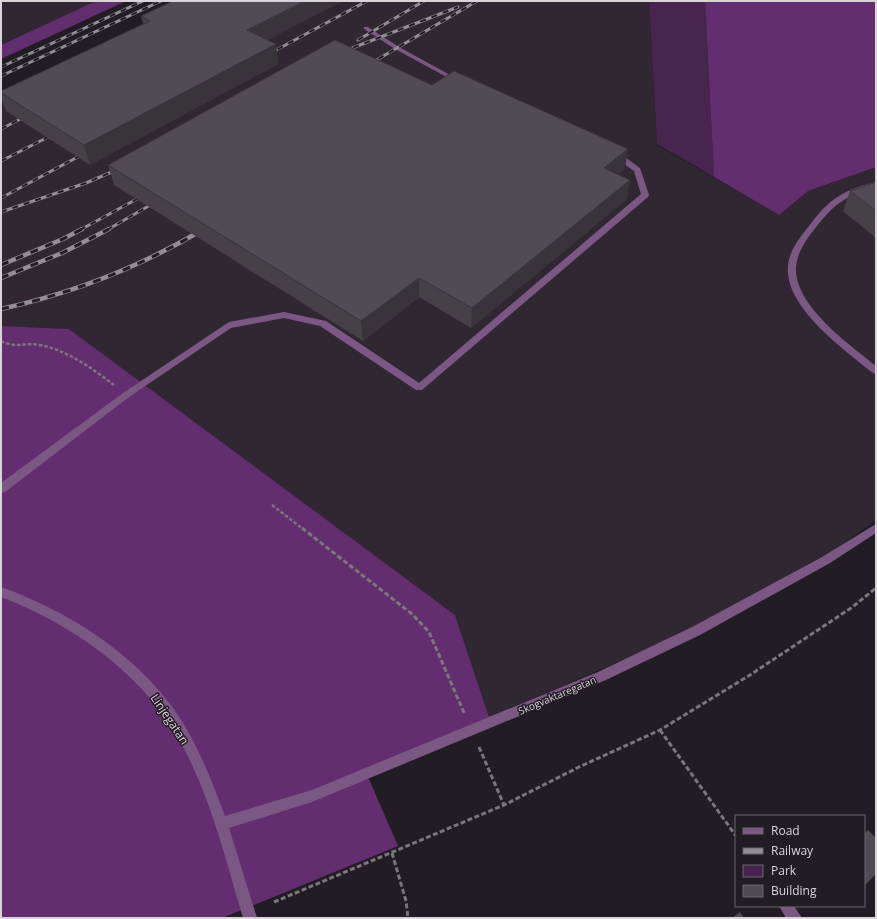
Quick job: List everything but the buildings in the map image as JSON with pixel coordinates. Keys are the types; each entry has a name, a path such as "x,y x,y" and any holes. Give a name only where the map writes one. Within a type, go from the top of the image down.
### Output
{"street":[{"path":"366,28 397,48 464,84"},
{"path":"1,489 126,395 229,325 284,315 323,323 419,388 645,195 637,170 609,150"},
{"path":"876,184 835,201 823,213 802,240 795,254 792,268 794,285 828,332 876,371"},
{"name":"Skogvaktaregatan","path":"221,824 312,796 602,676 696,631 826,560 876,528"},
{"name":"Linjegatan","path":"1,592 47,612 91,638 117,658 142,681 163,705 184,738 198,765 221,824 250,918"},
{"path":"787,907 795,918"}],"path":[{"path":"1,341 11,347 40,345 73,358 102,376 126,395"},
{"path":"272,505 412,614 429,632 504,805"},
{"path":"274,902 504,805 579,767 660,730 750,675 850,608 876,588"},
{"path":"660,730 735,835"},
{"path":"392,853 406,901 408,918"}],"shaded area":[{"path":"1,1 96,1 1,45"},
{"path":"96,1 126,1 1,59 1,45"},
{"path":"195,1 649,1 657,145 779,215 808,191 876,167 876,520 836,549 665,642 489,717 455,615 69,329 1,326 1,93"},
{"path":"705,1 876,1 876,167 808,191 779,215 714,177"},
{"path":"1,326 69,329 455,615 489,717 365,770 398,846 222,918 1,918"}],"green space":[{"path":"649,1 705,1 714,177 657,144"}],"railway":[{"path":"1,67 143,1"},
{"path":"1,76 161,1"},
{"path":"267,55 367,1"},
{"path":"358,40 424,1"},
{"path":"368,65 477,1"},
{"path":"342,52 458,7"},
{"path":"1,129 30,114"},
{"path":"1,161 58,132"},
{"path":"1,198 87,152"},
{"path":"1,212 86,183 121,168"},
{"path":"80,230 146,194"},
{"path":"107,230 159,200"},
{"path":"1,265 63,239 82,229"},
{"path":"1,278 62,253 109,229"},
{"path":"1,309 55,295 106,277 156,255 204,229 203,230"}]}
